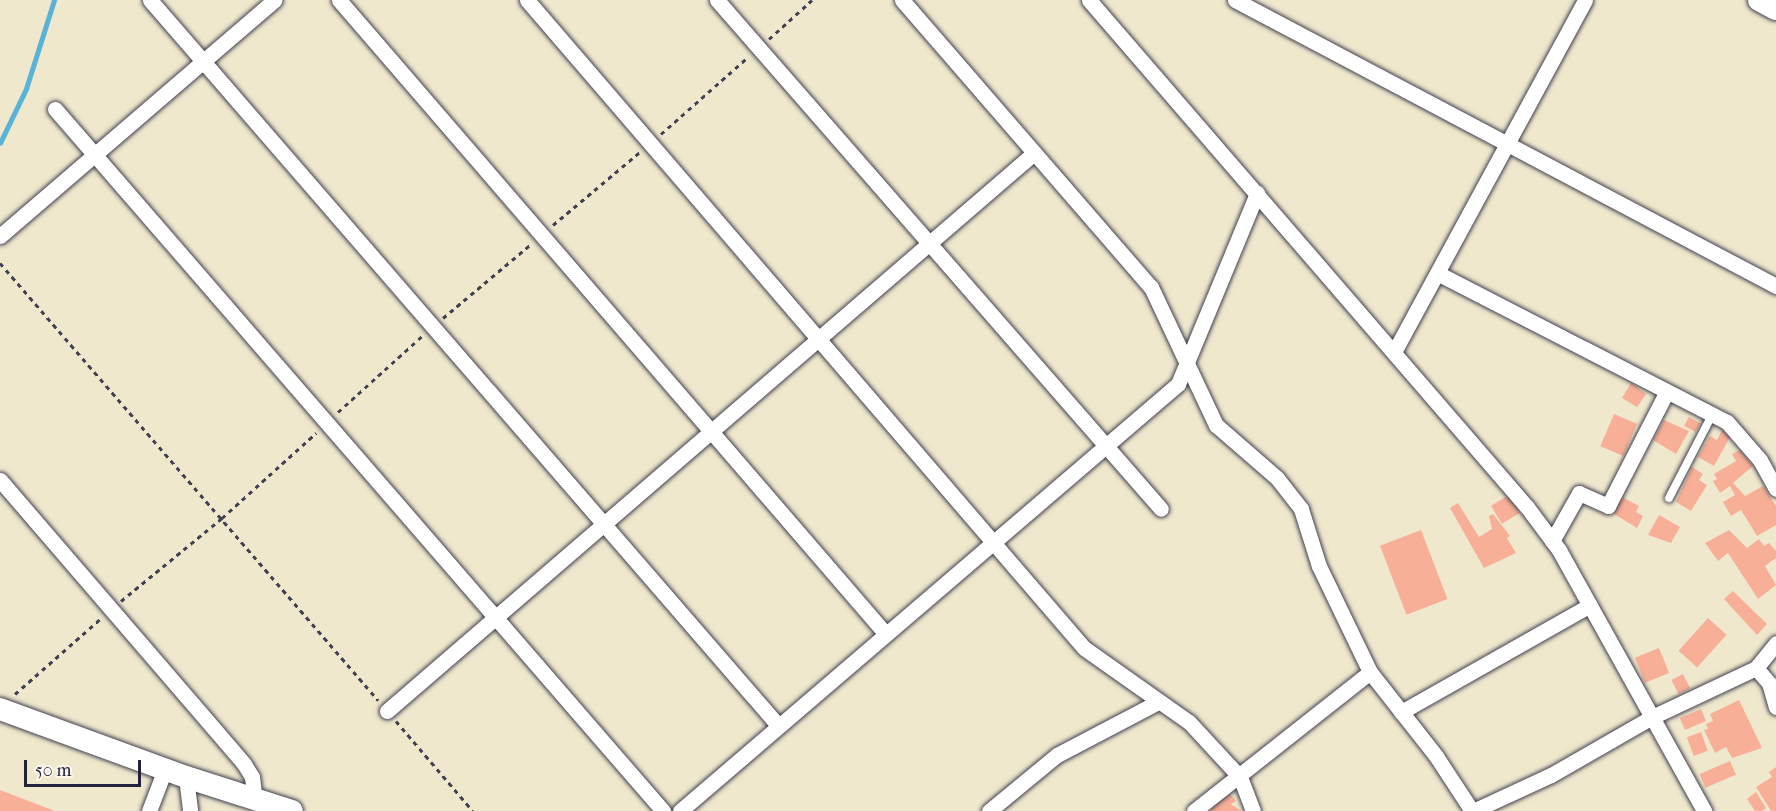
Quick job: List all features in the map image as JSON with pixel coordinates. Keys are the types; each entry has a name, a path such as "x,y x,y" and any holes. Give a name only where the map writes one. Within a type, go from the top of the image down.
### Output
{"street":[{"path":"150,0 431,328 777,724"},
{"path":"0,236 204,64 274,0"},
{"path":"339,0 885,633"},
{"path":"527,0 649,145 1084,648 1189,722 1240,777 1253,811"},
{"path":"717,0 928,245 1161,509"},
{"path":"902,0 1150,287 1216,425 1277,478 1301,509 1319,566 1370,672 1473,811 1551,775 1652,717 1756,668 1776,643"},
{"path":"1089,0 1394,352 1552,541 1590,604 1704,811"},
{"path":"1235,0 1507,146 1566,172 1776,286"},
{"path":"1394,352 1439,274 1585,0"},
{"path":"55,109 663,811"},
{"path":"387,711 497,619 1034,153"},
{"path":"680,811 777,724 1178,384 1187,368 1257,193"},
{"path":"1439,274 1666,393 1727,422 1753,452 1776,489"},
{"path":"1552,541 1579,493 1608,506 1666,393"},
{"path":"0,480 244,764 252,777 255,800"},
{"path":"1401,712 1590,604"},
{"path":"1756,668 1773,684 1776,707"},
{"path":"1194,811 1240,777 1370,672"},
{"path":"989,811 1057,755 1158,702"},
{"path":"5,703 175,773 292,811"},
{"path":"148,811 175,773"},
{"path":"175,773 190,811"}],"lane":[{"path":"1669,498 1712,415"}],"path":[{"path":"5,703 111,609 222,518 431,328 649,145 812,0"},
{"path":"0,263 473,811"}],"building":[{"path":"1631,383 1646,394 1637,407 1622,398"},
{"path":"1614,414 1637,424 1623,456 1600,446"},
{"path":"1689,417 1700,423 1696,432 1684,426"},
{"path":"1664,420 1689,431 1676,454 1653,440"},
{"path":"1722,430 1731,435 1714,466 1698,457 1710,436 1717,440"},
{"path":"1740,450 1753,466 1733,483 1745,496 1763,486 1776,506 1776,525 1757,536 1741,510 1731,516 1723,502 1735,495 1730,486 1720,493 1713,481 1717,479 1714,474 1736,461 1732,454"},
{"path":"1692,467 1703,474 1699,480 1707,485 1691,511 1676,502"},
{"path":"1509,495 1520,513 1502,524 1491,506"},
{"path":"1622,497 1639,506 1636,512 1643,516 1637,528 1611,512"},
{"path":"1458,503 1479,537 1492,529 1489,516 1493,514 1510,536 1507,538 1516,553 1484,568 1450,508"},
{"path":"1659,515 1680,527 1671,543 1648,535"},
{"path":"1421,530 1448,599 1406,615 1380,546"},
{"path":"1729,530 1747,548 1759,539 1764,546 1769,543 1776,551 1776,558 1765,566 1776,585 1758,599 1728,553 1718,561 1705,543"},
{"path":"1733,591 1767,624 1757,635 1724,599"},
{"path":"1708,618 1727,635 1697,667 1679,651"},
{"path":"1659,648 1669,673 1645,683 1635,658"},
{"path":"1683,674 1690,688 1679,694 1671,680"},
{"path":"1739,700 1762,748 1732,758 1726,747 1715,753 1704,730 1708,729 1706,724 1713,721 1710,714"},
{"path":"1701,709 1706,721 1685,730 1680,718"},
{"path":"1701,732 1708,751 1694,756 1687,737"},
{"path":"1730,761 1736,775 1705,788 1700,774"},
{"path":"1776,767 1776,811 1771,811 1756,787 1772,777 1769,772"},
{"path":"0,790 55,811 0,811"},
{"path":"1756,792 1766,808 1762,811 1755,811 1747,799"},
{"path":"1230,794 1236,801 1231,804 1241,811 1212,811 1210,808"}],"waterway":[{"path":"0,143 26,89 54,0"}]}
